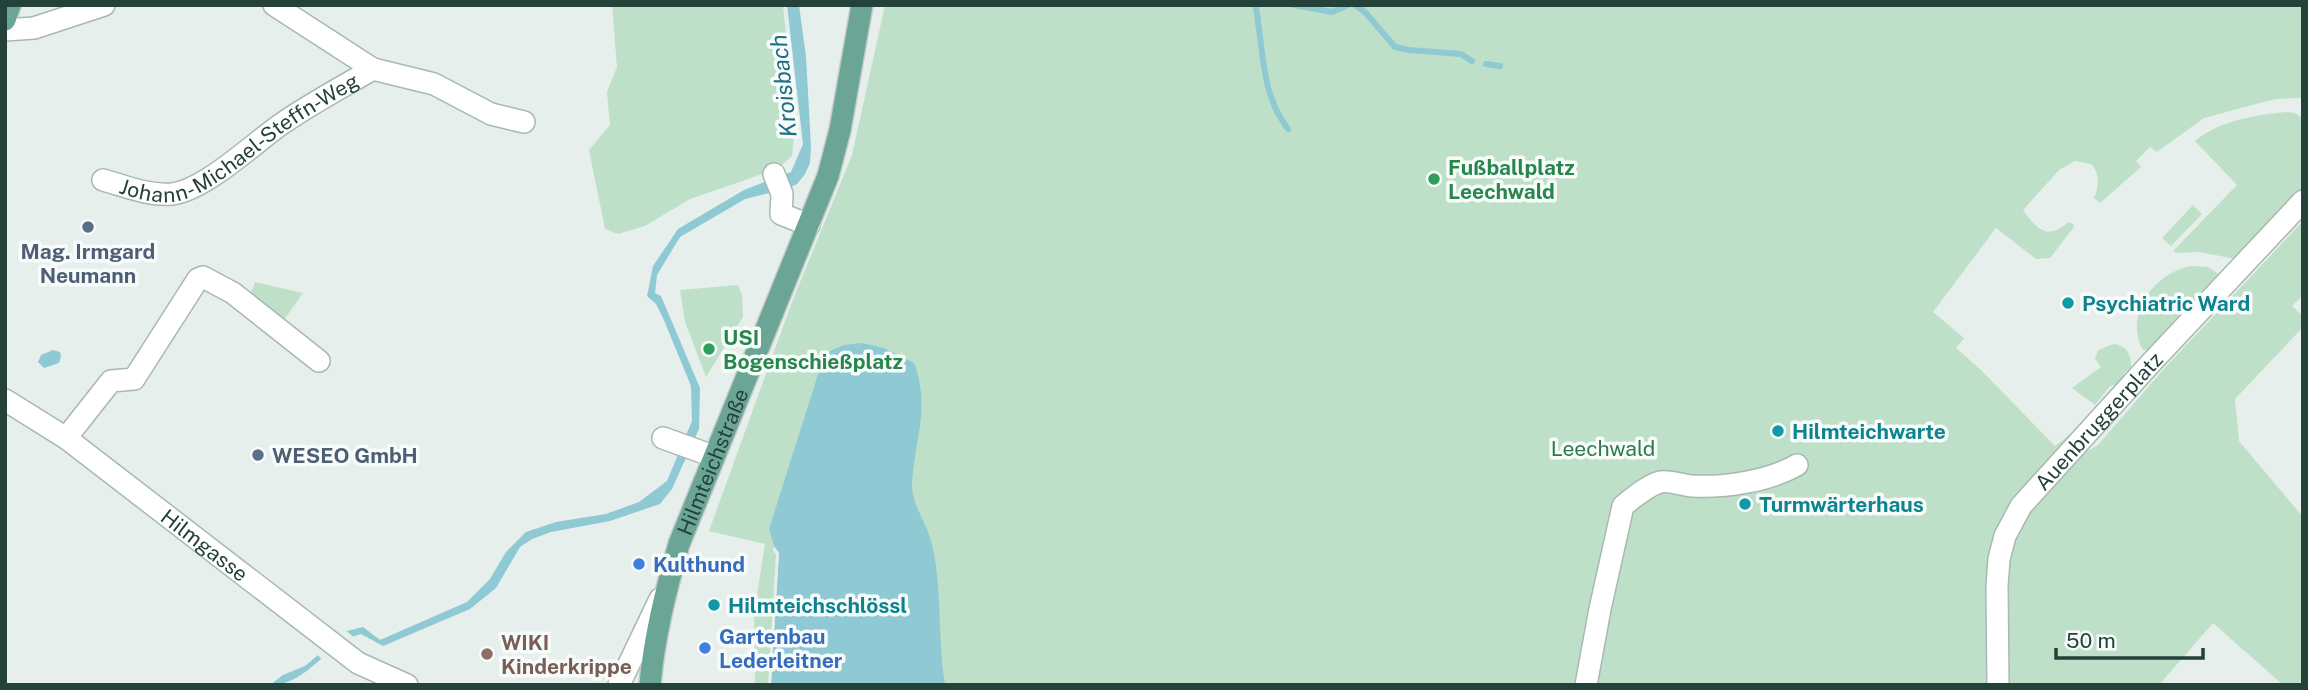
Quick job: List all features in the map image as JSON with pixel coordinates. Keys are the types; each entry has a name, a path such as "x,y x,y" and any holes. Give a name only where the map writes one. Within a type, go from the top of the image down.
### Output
{"main road":[{"path":"5,20 10,5"},
{"name":"Hilmteichstraße","path":"650,685 667,585 703,453 810,225 835,154 862,5"},
{"name":"Hilmteichstraße","path":"856,44 875,5"}],"street":[{"path":"5,30 34,29 104,5"},
{"name":"Johann-Michael-Steffn-Weg","path":"274,5 373,69 434,84 491,114 524,122"},
{"name":"Johann-Michael-Steffn-Weg","path":"103,180 143,192 173,194 201,182 281,124 373,69"},
{"path":"778,184 780,214 810,225"},
{"name":"Auenbruggerplatz","path":"1998,685 1999,559 2005,536 2021,506 2303,201"},
{"path":"66,438 111,381 134,379 198,279 203,277 233,293 319,361"},
{"name":"Hilmgasse","path":"5,400 66,438 358,663 407,685"},
{"path":"663,438 703,453"},
{"path":"1586,685 1623,506 1661,481 1692,486 1734,485 1789,470 1797,465"},
{"path":"620,685 667,585"},
{"path":"631,685 667,585"}],"green space":[{"path":"612,5 783,5 795,125 792,156 777,169 690,199 645,226 618,234 605,229 589,150 610,125 607,92 617,67"},
{"name":"Leechwald","path":"885,5 2303,5 2303,98 2275,99 2204,118 2157,152 2150,147 2136,161 2141,167 2100,203 2094,198 2098,180 2091,164 2075,161 2059,170 2023,210 2033,223 2048,232 2069,222 2073,224 2074,227 2050,258 2036,259 1996,228 1933,312 1964,338 1956,348 2055,446 2070,434 2074,439 2024,491 2012,546 2031,510 2074,459 2098,445 2163,370 2303,221 2303,295 2292,306 2303,316 2303,327 2235,399 2239,441 2303,517 2303,685 2283,685 2213,623 2159,685 755,685 754,614 765,544 709,531 792,302 852,155"},
{"path":"2287,112 2303,118 2303,186 2294,200 2236,259 2199,252 2173,251 2237,185 2195,141 2227,123"},
{"path":"2193,205 2202,214 2171,246 2162,238"},
{"path":"2192,266 2208,267 2220,275 2151,350 2143,350 2137,322 2146,296 2166,276"},
{"path":"255,282 303,293 281,324 248,301"},
{"name":"USI Bogenschießplatz","path":"738,285 742,295 743,317 706,377 685,322 680,290"},
{"path":"2114,344 2128,352 2131,370 2126,371 2118,384 2110,386 2095,405 2072,388 2101,367 2095,359 2098,350"}],"water":[{"name":"Kroisbach","path":"787,5 799,5 806,57 811,146 810,163 805,174 797,184 745,199 680,237 657,275 655,293 661,296 700,388 699,429 672,489 660,504 610,521 551,532 532,539 520,547 496,588 470,609 383,646 361,634 349,638 296,678 270,685 283,675 305,666 347,631 363,627 380,640 467,602 490,579 506,552 526,532 556,522 606,514 639,502 667,481 692,421 691,386 663,318 656,304 647,296 653,266 678,229 744,190 791,172 803,144"},
{"path":"862,343 884,348 914,363 919,379 921,409 912,485 935,558 945,685 771,685 779,553 769,529 821,365 830,351 844,345"},
{"path":"53,350 60,352 59,363 44,368 38,362 41,355"}],"pier":[{"path":"774,546 779,553 771,685 768,685 776,554 773,551"},
{"path":"344,629 355,638 324,661 314,652"}],"waterway":[{"path":"1256,5 1269,91 1288,129"},
{"path":"1294,5 1332,12 1348,5"},
{"path":"1355,5 1365,12 1395,47 1461,54 1472,61"},
{"path":"1486,64 1500,66"}],"place":[{"name":"Fußballplatz Leechwald","path":"1434,179"},
{"name":"Mag. Irmgard Neumann","path":"88,227"},
{"name":"Psychiatric Ward","path":"2068,303"},
{"name":"USI Bogenschießplatz","path":"709,349"},
{"name":"Hilmteichwarte","path":"1778,431"},
{"name":"WESEO GmbH","path":"258,455"},
{"name":"Turmwärterhaus","path":"1745,504"},
{"name":"Kulthund","path":"639,564"},
{"name":"Hilmteichschlössl","path":"714,605"},
{"name":"Gartenbau Lederleitner","path":"705,648"},
{"name":"WIKI Kinderkrippe","path":"487,654"}]}
